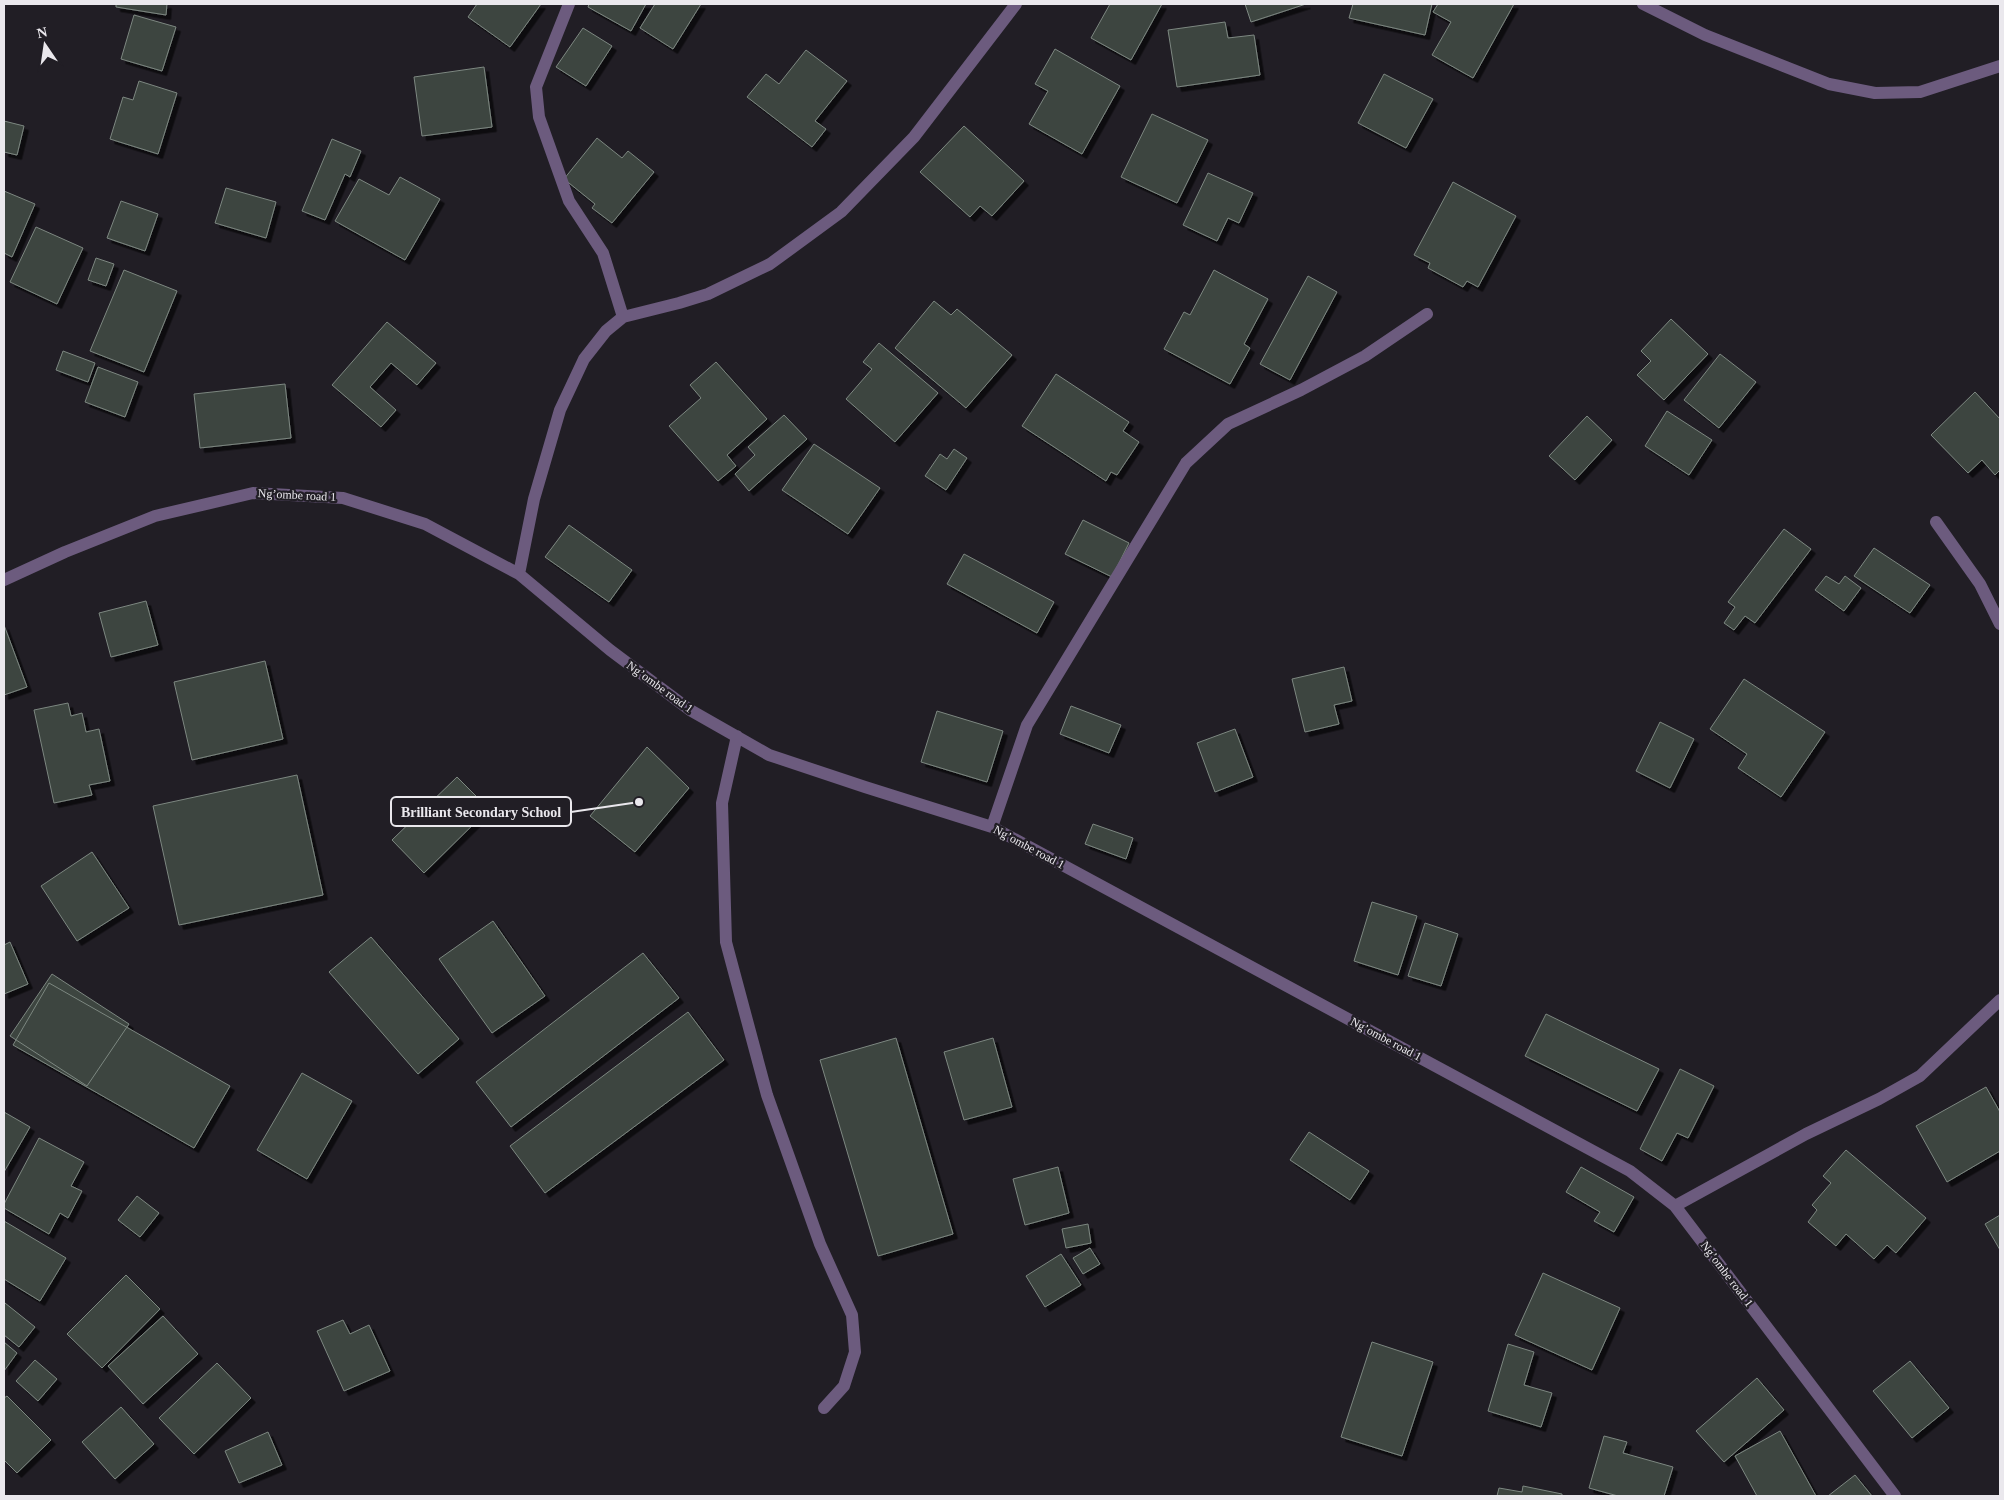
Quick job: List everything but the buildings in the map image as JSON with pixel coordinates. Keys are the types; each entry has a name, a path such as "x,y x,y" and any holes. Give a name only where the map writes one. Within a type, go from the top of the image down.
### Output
{"street":[{"path":"569,4 536,87 539,117 569,201 603,252 623,317"},
{"path":"519,574 534,499 560,410 584,359 606,331 623,317 708,294 770,264 842,212 914,137 1016,4"},
{"path":"1643,4 1705,35 1820,80 1875,93 1920,92 2000,66"},
{"path":"992,826 1027,725 1186,463 1228,424 1301,390 1365,356 1427,314"},
{"name":"Ng’ombe road 1","path":"4,580 65,552 154,516 253,493 343,498 425,524 519,574 634,668 690,710 769,754 865,787 992,826 1630,1171 1676,1206 1895,1496"},
{"path":"1936,522 1980,584 2000,624"},
{"path":"737,736 722,802 726,942 767,1095 820,1244 852,1315 855,1352 844,1386 824,1408"},
{"path":"1676,1206 1806,1134 1879,1099 1920,1076 2000,1000"}],"place":[{"name":"Brilliant Secondary School","path":"639,802"}]}
